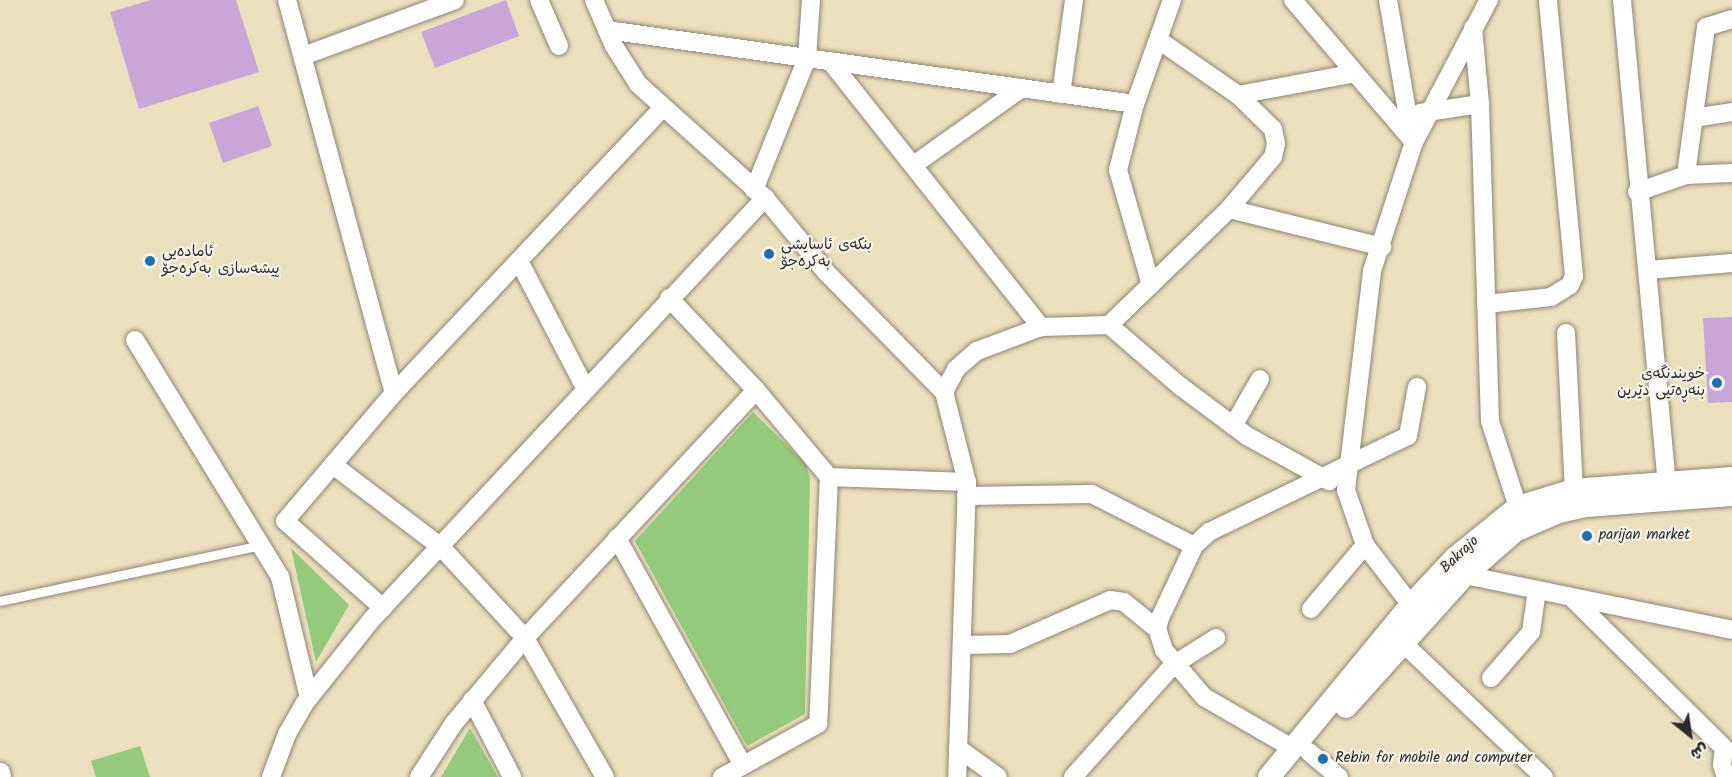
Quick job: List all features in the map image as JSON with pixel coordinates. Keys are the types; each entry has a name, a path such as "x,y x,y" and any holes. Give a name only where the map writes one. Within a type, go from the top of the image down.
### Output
{"street":[{"path":"287,0 394,393"},
{"path":"303,56 455,0"},
{"path":"539,0 559,46"},
{"path":"594,0 623,63 662,109 760,194 826,272 944,392 967,489 964,645 957,777"},
{"path":"271,777 287,734 309,698 383,608 669,298 760,194 807,58 811,0"},
{"path":"1061,94 1074,0"},
{"path":"1151,285 1118,170 1135,104 1160,41 1172,0"},
{"path":"1293,0 1356,73 1399,116 1414,142"},
{"path":"1388,0 1399,116"},
{"path":"1411,604 1365,545 1346,490 1372,272 1382,247 1414,142 1489,0"},
{"path":"1486,304 1551,297 1570,285 1574,276 1548,0"},
{"path":"1622,0 1637,192 1648,270 1667,483"},
{"path":"1686,175 1706,27 1732,19"},
{"path":"1473,28 1480,104 1490,421 1518,507"},
{"path":"607,30 1135,104"},
{"path":"1109,325 1229,209 1273,157 1276,144 1273,129 1238,95 1160,41"},
{"path":"831,62 915,164 1041,327"},
{"path":"1238,95 1356,73"},
{"path":"915,164 1022,88"},
{"path":"1399,116 1480,104"},
{"path":"383,608 285,521 394,393 662,109"},
{"path":"1695,118 1732,112"},
{"path":"1637,192 1686,175 1732,173"},
{"path":"1229,209 1382,247"},
{"path":"519,261 585,388"},
{"path":"1648,270 1732,263"},
{"path":"669,298 756,390 829,477 818,724 722,777"},
{"path":"944,392 956,369 977,351 1041,327 1109,325 1233,426 1346,490"},
{"path":"1566,333 1574,490"},
{"path":"135,340 280,577 309,698"},
{"path":"1233,426 1260,379"},
{"path":"1157,629 1194,546 1220,524 1408,436 1417,387"},
{"path":"419,777 472,700 525,638 756,390"},
{"path":"333,465 441,547 525,638 605,777"},
{"path":"829,477 967,489 1092,494 1194,546"},
{"name":"Bakrajo","path":"1287,777 1300,750 1411,604 1455,558 1518,507 1574,490 1732,478"},
{"name":"Bakrajo","path":"1269,777 1300,750 1465,575 1515,531 1559,512 1586,506 1732,495"},
{"path":"617,538 743,765"},
{"path":"1311,609 1365,545"},
{"path":"1465,575 1572,598 1645,610 1732,630"},
{"path":"1491,678 1531,632 1538,590"},
{"path":"1572,598 1728,746 1722,765 1726,777"},
{"path":"964,645 1010,644 1110,600 1124,602 1157,629 1173,665 1204,697 1300,750 1338,777"},
{"path":"1073,777 1173,665 1216,638"},
{"path":"1402,642 1544,777"},
{"path":"472,700 512,777"},
{"path":"958,748 998,777"},
{"path":"1,772 2,777"}],"lane":[{"path":"0,601 262,545"}],"green space":[{"path":"753,412 806,464 810,479 805,714 747,746 635,541"},
{"path":"291,548 349,605 316,662"},
{"path":"470,728 498,777 441,777"},
{"path":"140,746 150,777 96,777 91,761"}],"building":[{"path":"151,0 236,0 259,72 139,109 110,12"},
{"path":"506,0 519,36 435,68 421,32"},
{"path":"258,106 272,146 223,163 209,123"},
{"path":"1732,317 1732,402 1708,403 1703,318"}],"place":[{"name":"بنکەی ئاسایشی بەکرەجۆ","path":"769,254"},
{"name":"ئامادەیی پیشەسازی بەکرەجۆ","path":"150,261"},
{"name":"خویندنگەی بنەڕەتیی دێرین","path":"1717,383"},
{"name":"parijan market","path":"1587,536"},
{"name":"Rebin for mobile and computer","path":"1323,759"}]}
